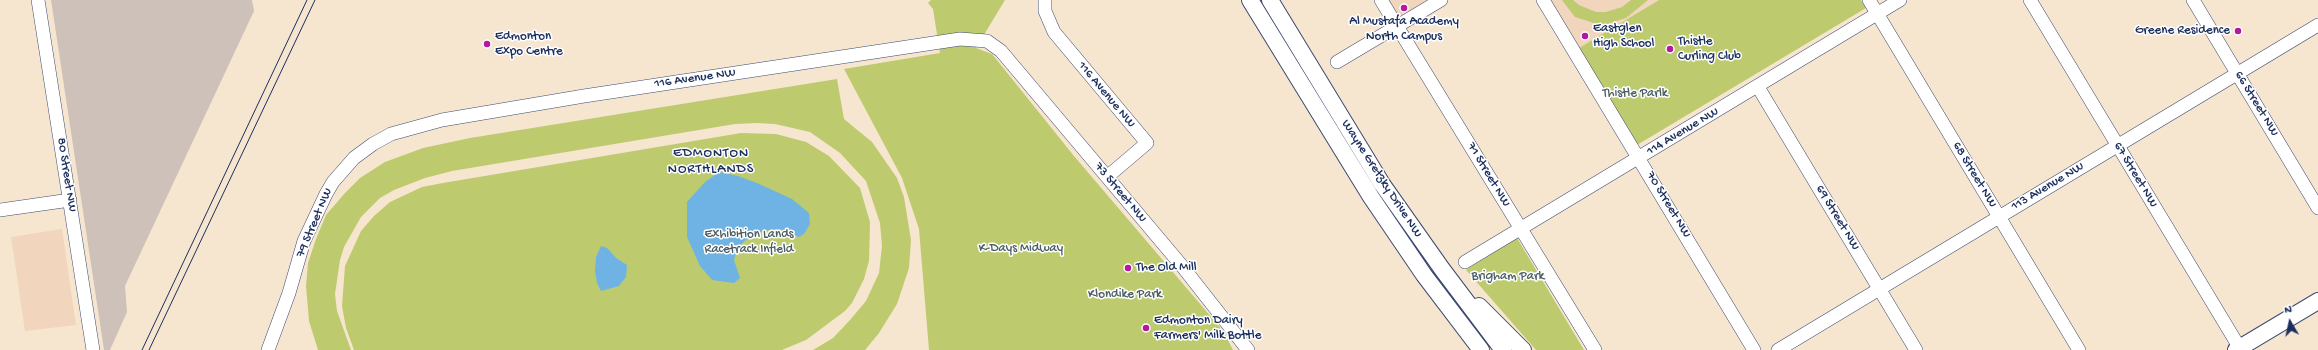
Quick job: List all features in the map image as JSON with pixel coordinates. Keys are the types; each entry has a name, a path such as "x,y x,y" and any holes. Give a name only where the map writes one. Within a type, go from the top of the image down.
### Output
{"main road":[{"name":"Wayne Gretzky Drive NW","path":"1250,0 1347,160 1424,275 1481,350"},
{"name":"Wayne Gretzky Drive NW","path":"1270,0 1382,184 1442,269 1503,350"},
{"path":"1442,269 1523,350"},
{"path":"1424,275 1453,330 1467,350"},
{"path":"2239,349 2318,301"}],"street":[{"name":"80 Street NW","path":"38,0 93,350"},
{"name":"116 Avenue NW","path":"1045,0 1045,11 1054,32 1147,143 1107,177"},
{"name":"71 Street NW","path":"1381,0 1519,228 1596,350"},
{"path":"1337,62 1441,0"},
{"name":"70 Street NW","path":"1543,0 1640,157 1754,350"},
{"name":"68 Street NW","path":"1869,0 2079,350"},
{"name":"114 Avenue NW","path":"1465,262 1519,228 1758,87 1900,0"},
{"name":"67 Street NW","path":"2030,0 2239,349"},
{"name":"66 Street NW","path":"2193,0 2318,208"},
{"name":"113 Avenue NW","path":"1778,350 1998,216 2318,25"},
{"name":"116 Avenue NW","path":"404,129 442,120 584,96 946,41 960,39 987,42"},
{"name":"73 Street NW","path":"987,42 1001,51 1182,266 1248,350"},
{"name":"69 Street NW","path":"1758,87 1916,350"},
{"name":"79 Street NW","path":"268,350 289,293 304,241 333,182 365,149 380,139 404,129"},
{"path":"0,210 70,200"}],"shaded area":[{"path":"51,0 252,0 254,11 125,286 127,312 110,350 104,350"},
{"name":"Al Mustafa Academy North Campus","path":"1387,0 1429,0 1403,15 1397,16"},
{"name":"Eastglen High School","path":"1550,0 1659,0 1579,48"},
{"path":"62,229 76,325 25,331 11,237"}],"green space":[{"name":"K-Days Midway","path":"931,0 1005,0 976,48 992,54 1074,156 1224,332 1233,350 929,350 919,229 902,178 844,69 940,53 933,9 928,3"},
{"path":"1562,0 1573,0 1579,5 1596,12 1606,12 1622,7 1631,0 1648,0 1626,18 1607,24 1597,24 1575,17"},
{"name":"Thistle Parlk","path":"1659,0 1861,0 1866,8 1637,145 1579,48"},
{"path":"837,79 844,119 872,142 897,178 904,197 911,240 909,268 897,304 879,333 865,350 813,350 833,338 850,320 866,301 879,273 882,246 880,223 866,181 840,153 810,132 775,124 757,123 735,124 452,171 425,178 394,190 380,198 361,217 344,247 340,260 335,294 337,311 351,350 318,350 309,321 306,286 308,263 316,239 326,215 345,193 360,178 385,162 423,148 470,138"},
{"name":"Exhibition Lands Racetrack Infield","path":"741,133 776,134 806,142 829,156 860,188 870,222 869,261 864,279 852,303 845,311 806,340 782,350 354,350 346,328 342,306 345,266 361,231 374,216 390,202 422,187"},
{"name":"Brigham Park","path":"1517,238 1584,350 1536,350 1466,270"}],"water":[{"path":"719,172 738,176 757,183 792,199 809,213 810,224 804,234 799,237 780,229 766,230 748,238 737,248 734,260 740,278 734,283 712,280 700,266 687,237 687,202 705,182"},
{"path":"601,246 607,248 616,258 627,265 626,277 619,286 601,291 597,283 595,271 596,257"}],"tram line":[{"path":"142,350 307,0"},
{"path":"149,350 315,0"}],"place":[{"name":"Al Mustafa Academy North Campus","path":"1404,8"},
{"name":"Greene Residence","path":"2238,31"},
{"name":"Eastglen High School","path":"1585,36"},
{"name":"Edmonton Expo Centre","path":"487,44"},
{"name":"Thistle Curling Club","path":"1670,49"},
{"name":"The Old Mill","path":"1128,268"},
{"name":"Edmonton Dairy Farmers' Milk Bottle","path":"1146,328"}],"district":[{"name":"EDMONTON NORTHLANDS","path":"711,162"}],"park label":[{"name":"Klondike Park","path":"1125,295"}]}
